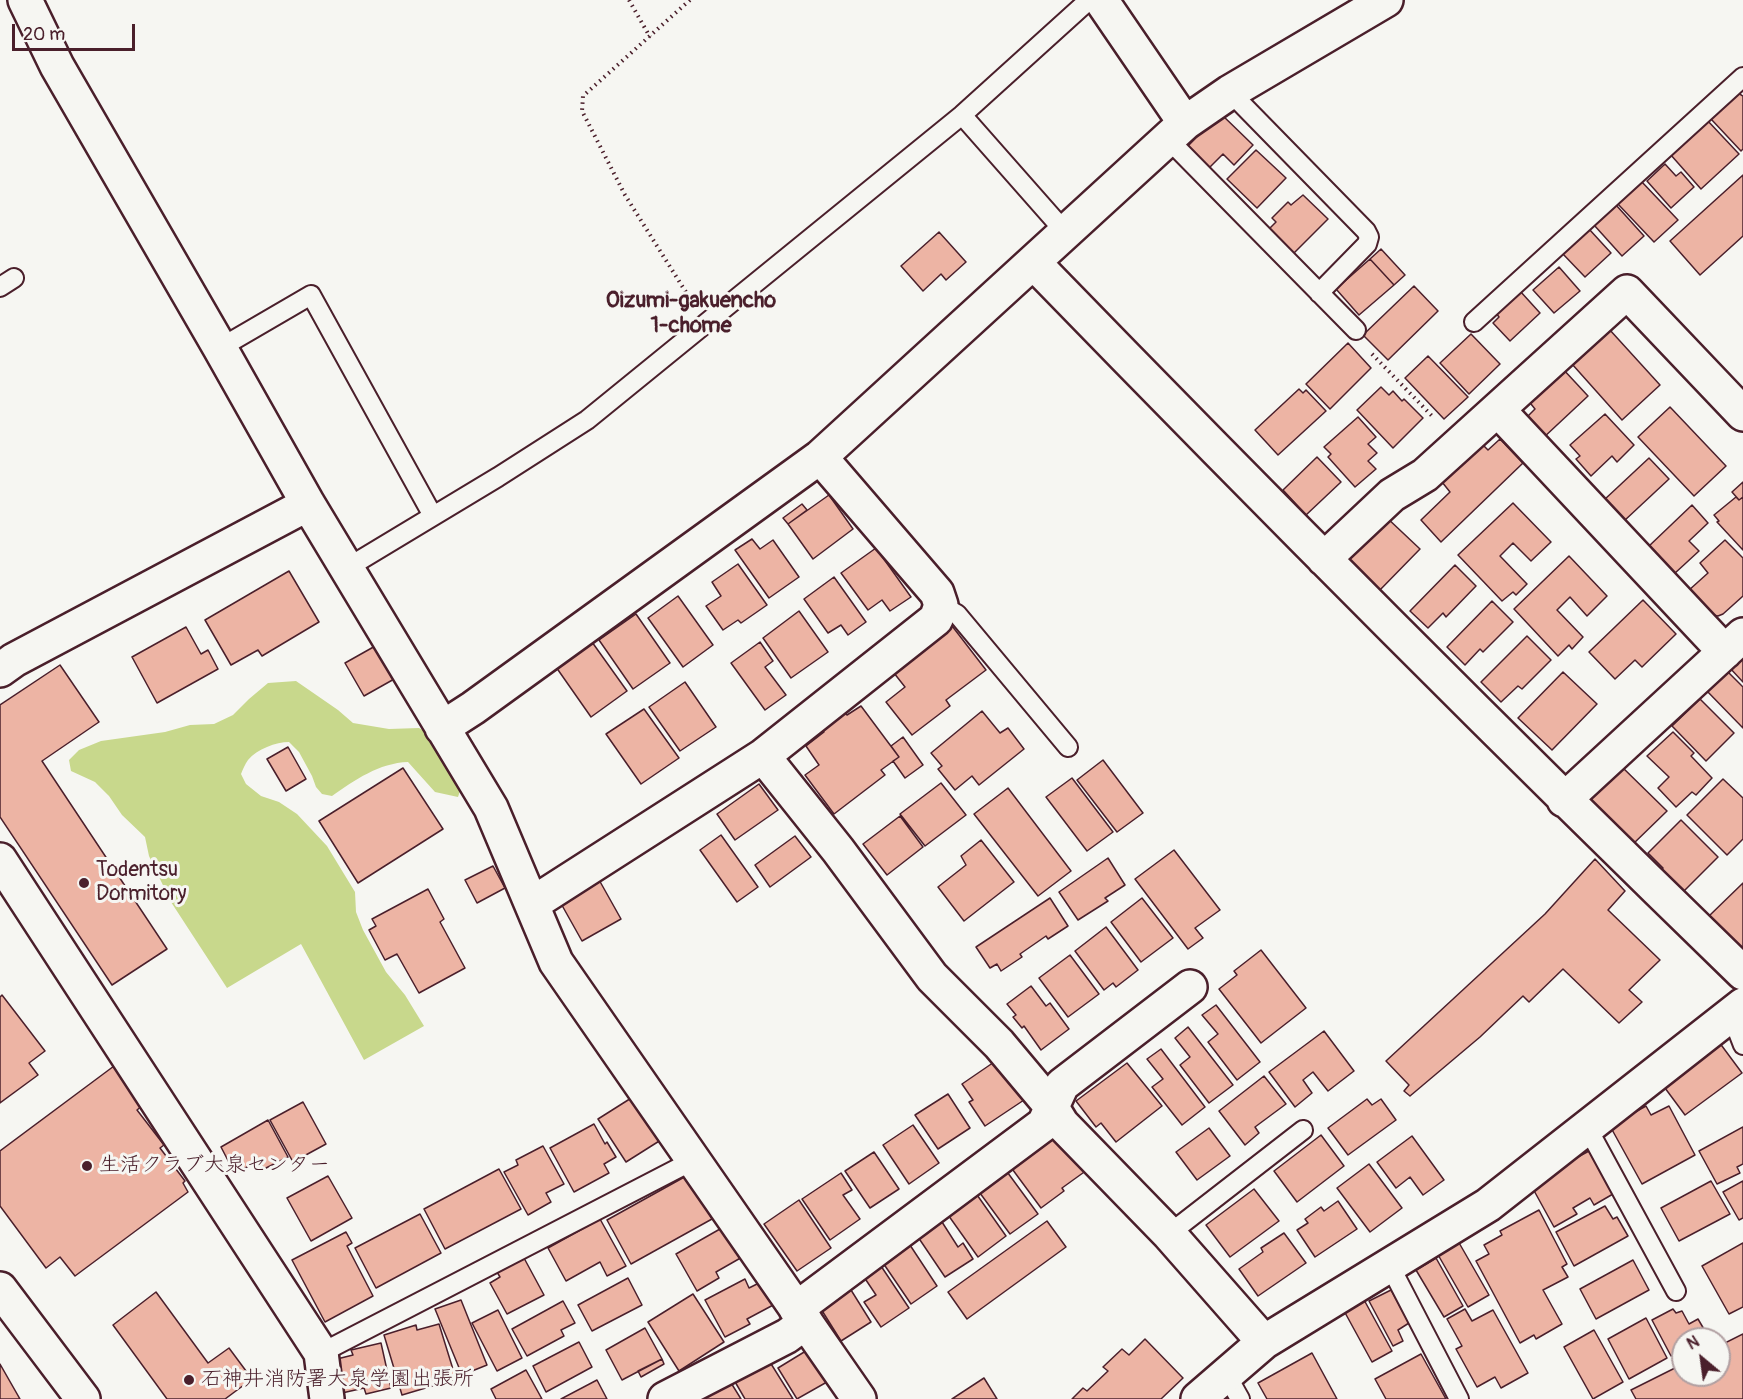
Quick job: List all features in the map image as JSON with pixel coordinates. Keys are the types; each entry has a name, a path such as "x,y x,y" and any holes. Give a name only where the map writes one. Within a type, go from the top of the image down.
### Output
{"street":[{"path":"25,0 57,66 308,504 491,808 556,962 859,1399"},
{"path":"1101,0 1176,131"},
{"path":"442,728 473,708 820,457 1176,131 1230,92 1386,0"},
{"path":"1034,263 1564,800 1743,974"},
{"path":"1324,559 1392,495 1425,475 1627,292 1743,414"},
{"path":"1498,410 1734,644 1564,800"},
{"path":"532,904 763,756 936,619 941,605 937,593 820,457"},
{"path":"5,655 308,504"},
{"path":"763,756 838,850 932,977 999,1044 1051,1106 1062,1124 1169,1234 1264,1342"},
{"path":"0,860 321,1353 327,1399"},
{"path":"665,1399 787,1336 801,1316 1044,1124 1062,1085 1190,987"},
{"path":"1197,1399 1233,1386 1264,1342 1479,1212 1588,1129 1623,1098 1737,1010"},
{"path":"1,1292 83,1399"}],"lane":[{"path":"347,568 587,420 962,115 1089,0"},
{"path":"1474,322 1743,77"},
{"path":"1230,92 1366,231 1369,237 1367,244 1319,293"},
{"path":"962,115 1066,232"},
{"path":"1176,131 1319,293 1356,330"},
{"path":"220,348 312,295 433,516"},
{"path":"941,605 957,614 1068,747"},
{"path":"1737,1010 1743,1045"},
{"path":"1588,1129 1676,1291"},
{"path":"1169,1234 1303,1130"},
{"path":"321,1353 694,1160"},
{"path":"1390,1266 1459,1399"}],"path":[{"path":"629,0 650,37"},
{"path":"690,0 583,96 582,111 625,195 706,323"},
{"path":"1356,330 1356,338 1460,444"}],"green space":[{"path":"296,681 353,723 389,729 419,728 432,735 461,788 458,797 435,792 408,762 377,769 332,796 322,794 316,787 299,752 289,742 273,745 256,753 248,760 241,774 246,784 261,796 279,802 297,814 327,846 355,892 356,912 363,930 386,972 405,995 424,1026 364,1060 301,944 227,988 171,902 149,856 145,837 122,815 109,796 95,782 71,771 69,760 79,750 101,741 165,732 190,725 214,724 233,715 268,683"}],"building":[{"path":"1738,93 1743,96 1743,149 1741,151 1711,119"},
{"path":"1220,113 1253,145 1234,165 1223,154 1208,169 1186,148"},
{"path":"1707,120 1739,154 1701,189 1670,154"},
{"path":"1256,150 1286,178 1257,208 1227,179"},
{"path":"1665,164 1676,176 1681,172 1694,187 1671,208 1647,181"},
{"path":"1743,175 1743,236 1700,275 1670,241"},
{"path":"1641,181 1678,220 1654,242 1617,203"},
{"path":"1303,195 1328,219 1293,254 1268,230 1276,222 1272,218 1288,202 1291,205"},
{"path":"1616,205 1644,236 1622,256 1594,225"},
{"path":"1589,229 1611,253 1585,277 1562,253"},
{"path":"939,232 966,262 946,280 941,274 923,291 901,266"},
{"path":"1381,249 1405,275 1394,285 1370,259"},
{"path":"1370,259 1394,285 1359,315 1336,289"},
{"path":"1559,267 1580,291 1554,313 1533,290"},
{"path":"1414,286 1438,311 1388,360 1363,335"},
{"path":"1520,291 1540,313 1510,341 1493,323 1499,317 1496,313"},
{"path":"1609,329 1660,385 1622,420 1572,364"},
{"path":"1471,334 1500,364 1469,394 1440,363"},
{"path":"1348,343 1371,368 1330,409 1306,384"},
{"path":"1428,356 1468,397 1444,419 1405,378"},
{"path":"1562,368 1588,396 1542,439 1524,420 1535,409 1527,399"},
{"path":"1381,387 1389,395 1393,391 1402,401 1404,399 1423,418 1393,448 1357,410"},
{"path":"1299,389 1303,393 1306,390 1326,411 1278,455 1255,430"},
{"path":"1670,407 1726,466 1694,496 1638,437"},
{"path":"1605,414 1634,445 1617,462 1612,456 1591,476 1576,459 1580,456 1570,445"},
{"path":"1358,417 1376,437 1368,444 1377,453 1368,461 1376,469 1355,487 1328,457 1331,454 1324,447"},
{"path":"1500,439 1523,463 1441,542 1421,520 1450,492 1442,482 1482,444 1488,450"},
{"path":"1317,457 1341,482 1306,515 1283,490"},
{"path":"1649,458 1669,479 1624,521 1604,500"},
{"path":"1743,482 1743,497 1739,500 1732,492"},
{"path":"829,495 853,529 813,559 788,524"},
{"path":"1736,497 1739,500 1743,497 1743,550 1717,522 1719,521 1714,515"},
{"path":"1513,503 1551,542 1531,561 1513,543 1500,556 1527,584 1516,595 1513,592 1502,601 1458,555"},
{"path":"802,504 807,510 788,524 783,518"},
{"path":"1692,505 1708,523 1689,541 1699,551 1674,574 1648,547"},
{"path":"1385,516 1420,549 1377,593 1343,560"},
{"path":"752,539 760,549 773,540 799,577 769,598 735,550"},
{"path":"1725,540 1743,558 1743,596 1718,616 1713,615 1688,591 1708,573 1700,563"},
{"path":"876,548 911,597 890,611 882,600 868,610 841,573"},
{"path":"1569,556 1607,596 1587,616 1570,597 1557,610 1583,637 1572,649 1569,645 1558,656 1514,609"},
{"path":"738,564 767,605 741,623 738,620 723,630 706,606 721,596 712,582"},
{"path":"1455,565 1476,586 1446,617 1443,613 1428,628 1410,611"},
{"path":"289,571 319,622 262,656 258,650 231,665 205,620"},
{"path":"834,577 866,622 848,635 841,625 828,633 804,599"},
{"path":"678,596 713,645 683,667 648,618"},
{"path":"1643,600 1676,634 1642,667 1635,660 1615,679 1589,652"},
{"path":"1492,601 1513,622 1483,652 1480,649 1465,665 1447,647"},
{"path":"799,611 828,652 791,678 763,638"},
{"path":"636,614 670,663 633,689 599,640"},
{"path":"949,622 986,670 946,700 950,706 912,735 886,702 905,687 890,668"},
{"path":"186,627 201,654 208,650 218,669 157,703 132,657"},
{"path":"1527,636 1551,660 1522,689 1518,686 1501,702 1481,682"},
{"path":"592,642 627,691 591,717 556,667"},
{"path":"760,642 773,661 765,667 786,695 765,710 731,663"},
{"path":"377,645 396,678 364,696 345,663"},
{"path":"1743,653 1743,682 1729,667"},
{"name":"Todentsu Dormitory","path":"60,665 99,722 42,761 167,949 112,985 0,817 0,705"},
{"path":"1725,669 1743,687 1743,728 1705,689"},
{"path":"1563,672 1597,704 1552,750 1518,718"},
{"path":"685,682 716,727 680,751 649,707"},
{"path":"1700,699 1734,733 1706,761 1672,726"},
{"path":"861,706 899,757 881,770 885,775 834,814 805,775 819,765 806,746 824,732 821,729 844,711 847,715"},
{"path":"644,709 679,758 641,784 606,734"},
{"path":"982,711 1000,733 1008,728 1024,749 979,785 972,776 955,790 938,769 942,766 931,753"},
{"path":"1673,732 1694,753 1691,756 1712,778 1696,795 1692,792 1676,807 1658,788 1669,777 1647,756"},
{"path":"903,737 923,765 905,778 893,761 899,757 891,746"},
{"path":"288,747 306,779 286,791 267,759"},
{"path":"1103,760 1143,813 1117,832 1077,780"},
{"path":"1621,766 1667,811 1631,846 1586,801"},
{"path":"403,768 443,829 358,883 319,821"},
{"path":"1072,778 1113,832 1087,851 1046,797"},
{"path":"1723,779 1743,798 1743,839 1727,855 1687,815"},
{"path":"941,783 966,815 925,846 900,814"},
{"path":"759,784 778,810 735,840 717,814"},
{"path":"1008,788 1071,871 1038,896 974,814"},
{"path":"900,816 923,847 887,875 863,844"},
{"path":"1681,820 1718,857 1681,894 1659,873 1663,868 1648,853"},
{"path":"721,835 758,887 737,902 700,850"},
{"path":"795,836 811,857 770,887 755,865"},
{"path":"981,840 1014,882 964,921 938,887 966,865 961,856"},
{"path":"1174,850 1220,910 1195,928 1203,938 1188,949 1135,879"},
{"path":"1108,858 1125,885 1105,898 1108,901 1078,920 1059,892"},
{"path":"1595,859 1625,891 1608,910 1660,960 1629,990 1642,1002 1619,1023 1563,969 1529,1002 1523,996 1480,1037 1410,1096 1404,1091 1409,1085 1386,1061 1545,914"},
{"path":"493,866 505,888 477,903 465,880"},
{"path":"598,878 621,919 582,941 559,900"},
{"path":"1743,883 1743,950 1709,916"},
{"path":"428,889 444,919 440,922 465,968 419,993 397,954 385,960 369,930 376,926 372,919"},
{"path":"1050,898 1068,926 1048,939 1046,936 1020,954 1022,957 1001,971 997,964 990,968 976,947"},
{"path":"1142,898 1173,938 1141,962 1111,922"},
{"path":"1106,927 1138,970 1116,987 1113,983 1104,990 1075,951"},
{"path":"1261,950 1306,1008 1261,1043 1219,989 1237,975 1234,971"},
{"path":"1070,955 1099,994 1068,1017 1039,978"},
{"path":"1031,986 1046,1006 1050,1003 1069,1029 1041,1050 1024,1026 1022,1028 1013,1017 1016,1015 1007,1004"},
{"path":"2,995 45,1051 29,1063 38,1075 0,1103 0,997"},
{"path":"1216,1005 1260,1062 1237,1080 1208,1042 1218,1034 1202,1015"},
{"path":"1188,1027 1233,1085 1209,1103 1180,1065 1190,1057 1175,1038"},
{"path":"1324,1031 1354,1071 1328,1091 1313,1072 1303,1080 1312,1093 1295,1107 1269,1072"},
{"path":"1719,1042 1742,1073 1685,1115 1665,1088 1685,1073 1683,1070"},
{"path":"1161,1049 1205,1107 1182,1125 1152,1087 1163,1079 1147,1059"},
{"path":"1000,1058 1027,1098 985,1126 969,1102 973,1100 962,1084"},
{"path":"1127,1063 1162,1106 1116,1142 1101,1123 1096,1127 1076,1101"},
{"name":"生活クラブ大泉センター","path":"114,1066 143,1105 137,1110 164,1145 160,1148 185,1181 183,1183 188,1192 75,1276 60,1257 46,1268 0,1206 0,1151"},
{"path":"1264,1076 1286,1104 1255,1127 1259,1133 1245,1145 1219,1111"},
{"path":"948,1094 970,1128 938,1149 915,1115"},
{"path":"636,1095 664,1138 626,1162 598,1119"},
{"path":"1367,1099 1372,1105 1381,1099 1396,1120 1348,1155 1328,1128"},
{"path":"303,1102 326,1144 293,1162 270,1120"},
{"path":"1646,1106 1651,1115 1669,1106 1695,1155 1642,1184 1610,1126"},
{"path":"268,1120 288,1157 264,1169 259,1160 235,1174 221,1147"},
{"path":"594,1124 605,1144 607,1142 616,1157 604,1164 609,1173 574,1192 550,1148"},
{"path":"913,1125 939,1163 909,1184 883,1145"},
{"path":"1743,1127 1743,1164 1737,1167 1740,1173 1717,1184 1699,1151"},
{"path":"1209,1128 1230,1156 1197,1180 1176,1152"},
{"path":"1053,1135 1087,1170 1062,1188 1064,1191 1041,1208 1010,1166"},
{"path":"1321,1135 1344,1166 1297,1202 1274,1171"},
{"path":"1412,1136 1444,1180 1423,1195 1410,1177 1396,1188 1377,1162"},
{"path":"543,1146 564,1184 546,1193 551,1202 528,1215 504,1172 518,1165 516,1160"},
{"path":"1589,1151 1613,1194 1594,1205 1590,1198 1573,1208 1577,1214 1554,1227 1532,1187 1554,1175 1552,1171"},
{"path":"874,1152 899,1189 870,1208 845,1171"},
{"path":"1369,1164 1402,1208 1370,1232 1337,1188"},
{"path":"499,1169 521,1209 445,1249 424,1209"},
{"path":"1005,1169 1038,1214 1010,1234 977,1189"},
{"path":"841,1173 852,1190 843,1195 860,1219 830,1240 802,1199"},
{"path":"688,1175 712,1219 631,1264 607,1220"},
{"path":"328,1176 352,1218 311,1241 287,1198"},
{"path":"1711,1181 1730,1214 1679,1241 1661,1208"},
{"path":"1743,1181 1743,1218 1739,1220 1723,1192"},
{"path":"1254,1189 1279,1221 1230,1257 1206,1225"},
{"path":"975,1192 1006,1236 978,1257 946,1212"},
{"path":"799,1200 831,1248 797,1271 764,1224"},
{"path":"1338,1201 1357,1229 1315,1257 1297,1230 1308,1223 1305,1219 1321,1207 1324,1211"},
{"path":"1605,1206 1613,1219 1617,1217 1628,1236 1574,1266 1556,1232"},
{"path":"1539,1210 1567,1264 1562,1267 1568,1277 1543,1290 1562,1324 1536,1339 1534,1335 1520,1343 1476,1261 1489,1254 1484,1245 1502,1235 1500,1231"},
{"path":"420,1214 441,1253 376,1288 355,1248"},
{"path":"600,1219 626,1266 607,1276 600,1262 566,1281 548,1248"},
{"path":"1047,1221 1066,1247 967,1319 948,1292"},
{"path":"942,1222 958,1247 963,1243 973,1259 945,1277 918,1237"},
{"path":"727,1225 744,1256 716,1272 719,1278 697,1291 676,1254"},
{"path":"346,1232 352,1243 347,1246 373,1296 325,1322 292,1260"},
{"path":"1284,1233 1306,1263 1258,1296 1239,1269 1263,1252 1261,1248"},
{"path":"906,1239 937,1286 911,1304 879,1257"},
{"path":"1458,1241 1489,1295 1468,1307 1437,1253"},
{"path":"1743,1243 1743,1307 1729,1314 1702,1266"},
{"path":"524,1258 544,1295 507,1314 490,1283 500,1277 497,1272"},
{"path":"1436,1258 1463,1306 1444,1317 1416,1270"},
{"path":"1633,1260 1649,1290 1596,1319 1580,1289"},
{"path":"879,1263 909,1308 881,1327 864,1302 876,1295 862,1274"},
{"path":"628,1278 642,1305 592,1331 578,1305"},
{"path":"745,1279 749,1288 765,1280 777,1303 747,1319 750,1324 725,1337 705,1300"},
{"path":"846,1282 871,1322 841,1341 821,1309"},
{"path":"1391,1290 1409,1323 1398,1330 1403,1341 1393,1346 1369,1301"},
{"path":"156,1292 208,1363 229,1348 252,1379 225,1399 167,1399 113,1325"},
{"path":"693,1294 724,1342 679,1371 648,1322"},
{"path":"1363,1298 1392,1351 1372,1362 1343,1309"},
{"path":"461,1300 487,1365 462,1375 435,1309"},
{"path":"563,1301 575,1323 561,1330 564,1336 527,1356 512,1329"},
{"path":"1465,1309 1472,1321 1493,1310 1528,1373 1501,1388 1495,1377 1477,1387 1456,1349 1462,1346 1447,1319"},
{"path":"1673,1309 1676,1313 1682,1311 1689,1324 1698,1319 1703,1327 1671,1327 1671,1356 1652,1320"},
{"path":"498,1310 522,1358 497,1371 472,1323"},
{"path":"1646,1318 1667,1358 1629,1379 1608,1339"},
{"path":"439,1324 456,1379 402,1395 384,1335 416,1325 417,1330"},
{"path":"645,1328 662,1359 622,1380 606,1350"},
{"path":"1594,1330 1623,1382 1593,1399 1564,1347"},
{"path":"1743,1334 1743,1399 1636,1399 1631,1390 1671,1370 1671,1387 1731,1387 1731,1340"},
{"path":"1145,1339 1183,1378 1161,1399 1072,1399 1083,1388 1087,1391 1108,1371 1103,1367 1122,1349 1129,1355"},
{"path":"579,1342 592,1367 546,1392 533,1366"},
{"path":"381,1343 391,1388 366,1394 364,1388 342,1393 337,1359 353,1355 351,1350"},
{"path":"814,1346 834,1378 797,1399 778,1368"},
{"path":"1312,1353 1337,1399 1267,1399 1258,1383"},
{"path":"1421,1354 1446,1399 1386,1399 1375,1379"},
{"path":"662,1359 664,1364 641,1377 638,1371"},
{"path":"768,1359 793,1399 745,1399 734,1380"},
{"path":"0,1364 20,1399 0,1399"},
{"path":"526,1370 542,1399 496,1399 491,1389"},
{"path":"728,1378 741,1399 694,1399"},
{"path":"984,1378 997,1399 952,1399"},
{"path":"597,1380 607,1399 561,1399"}],"place":[{"name":"Todentsu Dormitory","path":"84,883"},
{"name":"生活クラブ大泉センター","path":"87,1166"},
{"name":"石神井消防署大泉学園出張所","path":"189,1380"}],"district":[{"name":"Oizumi-gakuencho 1-chome","path":"691,314"}]}
